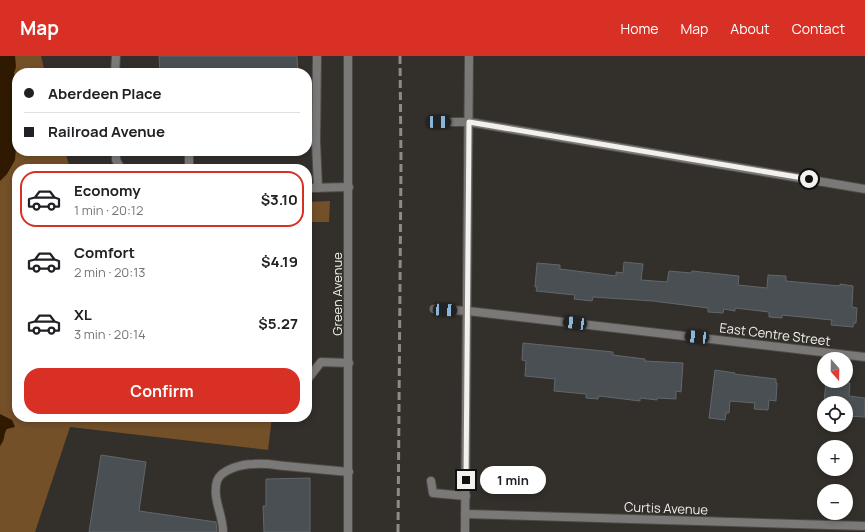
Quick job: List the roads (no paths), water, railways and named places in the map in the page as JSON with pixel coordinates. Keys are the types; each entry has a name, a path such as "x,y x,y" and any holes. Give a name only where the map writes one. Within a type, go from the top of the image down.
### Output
{"street":[{"path":"115,68 116,56"},
{"path":"318,56 316,141 318,188"},
{"name":"Green Avenue","path":"348,56 348,532"},
{"path":"465,532 469,56"},
{"path":"439,122 469,122 865,189"},
{"path":"312,141 316,141"},
{"path":"312,188 349,187"},
{"name":"East Centre Street","path":"434,309 468,311 865,357"},
{"path":"312,374 321,362 349,363"},
{"path":"223,532 223,524 216,500 216,488 218,479 225,472 253,463 349,472"},
{"path":"432,481 433,493 466,496"},
{"name":"Curtis Avenue","path":"466,514 865,526"}],"railway":[{"path":"398,532 401,162 400,56"}]}
